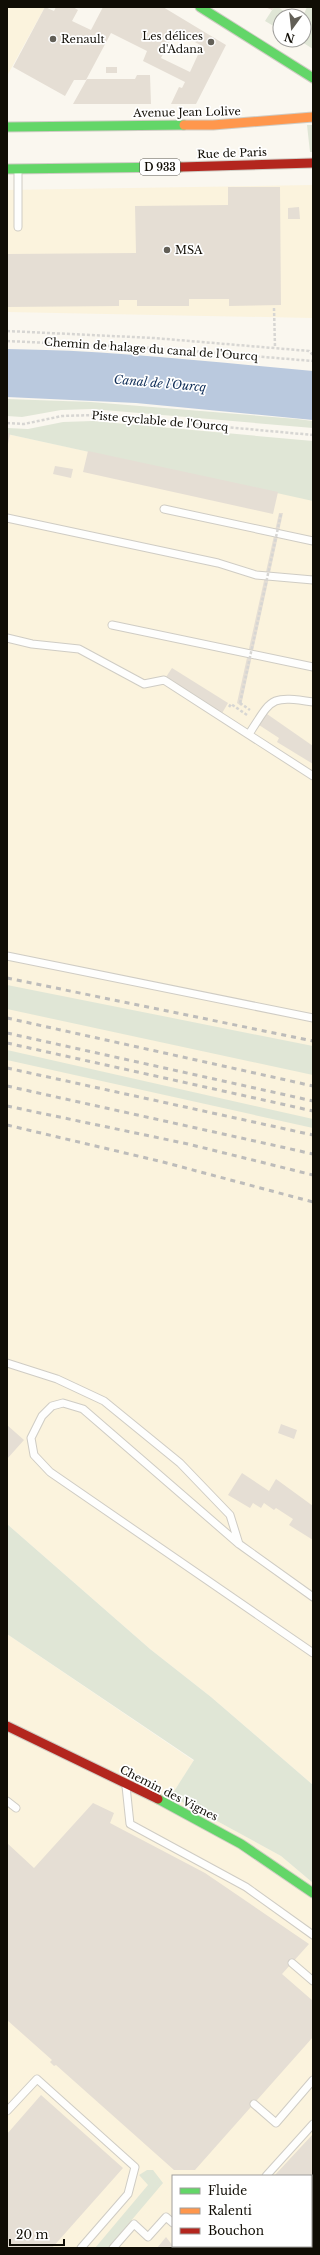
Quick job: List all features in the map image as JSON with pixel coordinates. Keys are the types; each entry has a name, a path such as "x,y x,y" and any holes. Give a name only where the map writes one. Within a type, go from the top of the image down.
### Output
{"main road":[{"path":"200,7 313,78"},
{"name":"Avenue Jean Lolive","path":"7,127 61,125 213,125 313,117"},
{"name":"Rue de Paris","path":"7,169 313,163"},
{"name":"Chemin des Vignes","path":"7,1726 213,1828 270,1861 313,1893"}],"lane":[{"path":"18,169 18,227"},
{"path":"164,509 313,541"},
{"path":"7,518 218,563 242,572 313,580"},
{"path":"112,625 313,667"},
{"path":"7,638 32,644 79,649 144,684 164,680 313,776"},
{"path":"249,734 269,703 285,697 313,702"},
{"path":"7,956 313,1018"},
{"path":"7,1363 57,1379 104,1401 180,1463 230,1515 239,1544"},
{"path":"313,1597 239,1544 83,1410 63,1403 52,1406 42,1416 31,1438 34,1455 50,1472 313,1653"},
{"path":"126,1784 130,1824 246,1887 313,1935"},
{"path":"7,1801 16,1808"},
{"path":"292,1963 313,1982"},
{"path":"7,2111 37,2079 135,2167 128,2194 81,2248"},
{"path":"254,2104 276,2123 313,2080"},
{"path":"267,2175 313,2124"},
{"path":"113,2248 134,2224 148,2237 166,2217 172,2222"}],"path":[{"path":"274,308 275,348"},
{"path":"7,331 154,338 310,350 313,355"},
{"name":"Chemin de halage du canal de l'Ourcq","path":"7,341 100,344 313,362"},
{"name":"Piste cyclable de l'Ourcq","path":"7,423 24,424 62,416 94,415 313,435"},
{"path":"255,713 240,704 281,514"},
{"path":"231,704 252,718"}],"shaded area":[{"path":"7,7 45,7 7,76"},
{"path":"312,185 312,318 7,312 7,190"},
{"path":"7,434 313,500 313,1785 211,1697 150,1649 7,1524"},
{"path":"7,1634 194,1761 171,1796 281,1856 313,1883 313,2248 7,2248"}],"green space":[{"path":"313,7 313,49 311,48 312,8 307,8"},
{"path":"272,10 272,25 265,21"},
{"path":"307,125 313,125 313,152 310,152"},
{"path":"7,399 91,402 297,419 313,421 313,428 92,409 61,410 22,417 7,416"},
{"path":"93,421 313,441 313,501 7,434 7,428 28,429 63,422"},
{"path":"7,985 313,1046 313,1075 7,1009"},
{"path":"7,1050 313,1119 313,1128 7,1060"},
{"path":"7,1524 150,1649 211,1697 313,1785 313,1883 281,1856 171,1796 194,1760 7,1634"},
{"path":"147,2170 153,2170 163,2183 108,2248 95,2248 148,2185 139,2175"}],"water":[{"name":"Canal de l'Ourcq","path":"7,349 122,354 313,371 313,420 136,403 7,397"}],"building":[{"path":"45,7 54,11 56,7 73,7 78,10 72,21 91,30 103,7 163,7 226,45 196,104 171,104 179,87 182,88 185,82 143,61 147,51 111,33 86,80 74,80 65,96 13,67","holes":["175,31 202,46 190,72 161,58"]},
{"path":"265,7 274,7 272,10"},
{"path":"106,67 117,67 117,73 106,73"},
{"path":"137,75 150,75 151,104 73,104 87,79 135,79"},
{"path":"228,187 280,187 281,305 229,306 229,299 189,299 189,306 137,306 137,300 119,300 119,306 7,307 7,254 136,253 135,206 228,205"},
{"path":"299,207 300,219 288,219 288,208"},
{"path":"7,433 10,433 8,444 7,444"},
{"path":"88,451 278,492 273,514 83,472"},
{"path":"55,466 73,469 71,478 53,474"},
{"path":"279,513 283,513 241,706 237,703"},
{"path":"172,668 228,703 221,715 174,685 176,683 166,677"},
{"path":"267,714 313,746 313,764 277,742 279,738 259,725"},
{"path":"281,1424 297,1430 294,1439 278,1433"},
{"path":"7,1425 24,1440 7,1459"},
{"path":"242,1473 269,1491 276,1479 313,1506 313,1540 289,1525 293,1519 276,1508 274,1510 264,1503 261,1508 253,1503 250,1508 228,1495"},
{"path":"93,1803 114,1813 110,1823 205,1873 309,1944 282,1974 313,2001 313,2037 195,2170 174,2170 56,2065 54,2066 50,2062 52,2060 7,2020 7,1843 34,1868"},
{"path":"41,2095 123,2168 52,2248 7,2248 7,2134"},
{"path":"313,2134 313,2247 237,2248 236,2247 312,2247 312,2175 275,2175"},
{"path":"166,2237 172,2247 188,2248 157,2248"}],"railway":[{"path":"7,978 313,1041"},
{"path":"7,1018 313,1086"},
{"path":"7,1033 313,1101"},
{"path":"7,1043 313,1111"},
{"path":"7,1068 313,1135"},
{"path":"7,1086 313,1154"},
{"path":"7,1106 188,1144 313,1175"},
{"path":"7,1125 163,1162 313,1202"}],"traffic: fast":[{"path":"200,7 313,78"},
{"path":"7,127 184,125"},
{"path":"7,169 181,167"},
{"path":"158,1799 241,1844 313,1893"}],"traffic: slow":[{"path":"184,125 213,125 313,117"}],"traffic: jam":[{"path":"181,167 313,163"},
{"path":"7,1726 158,1799"}],"place":[{"name":"Renault","path":"53,39"},
{"name":"Les délices d'Adana","path":"211,42"},
{"name":"MSA","path":"167,250"}]}
